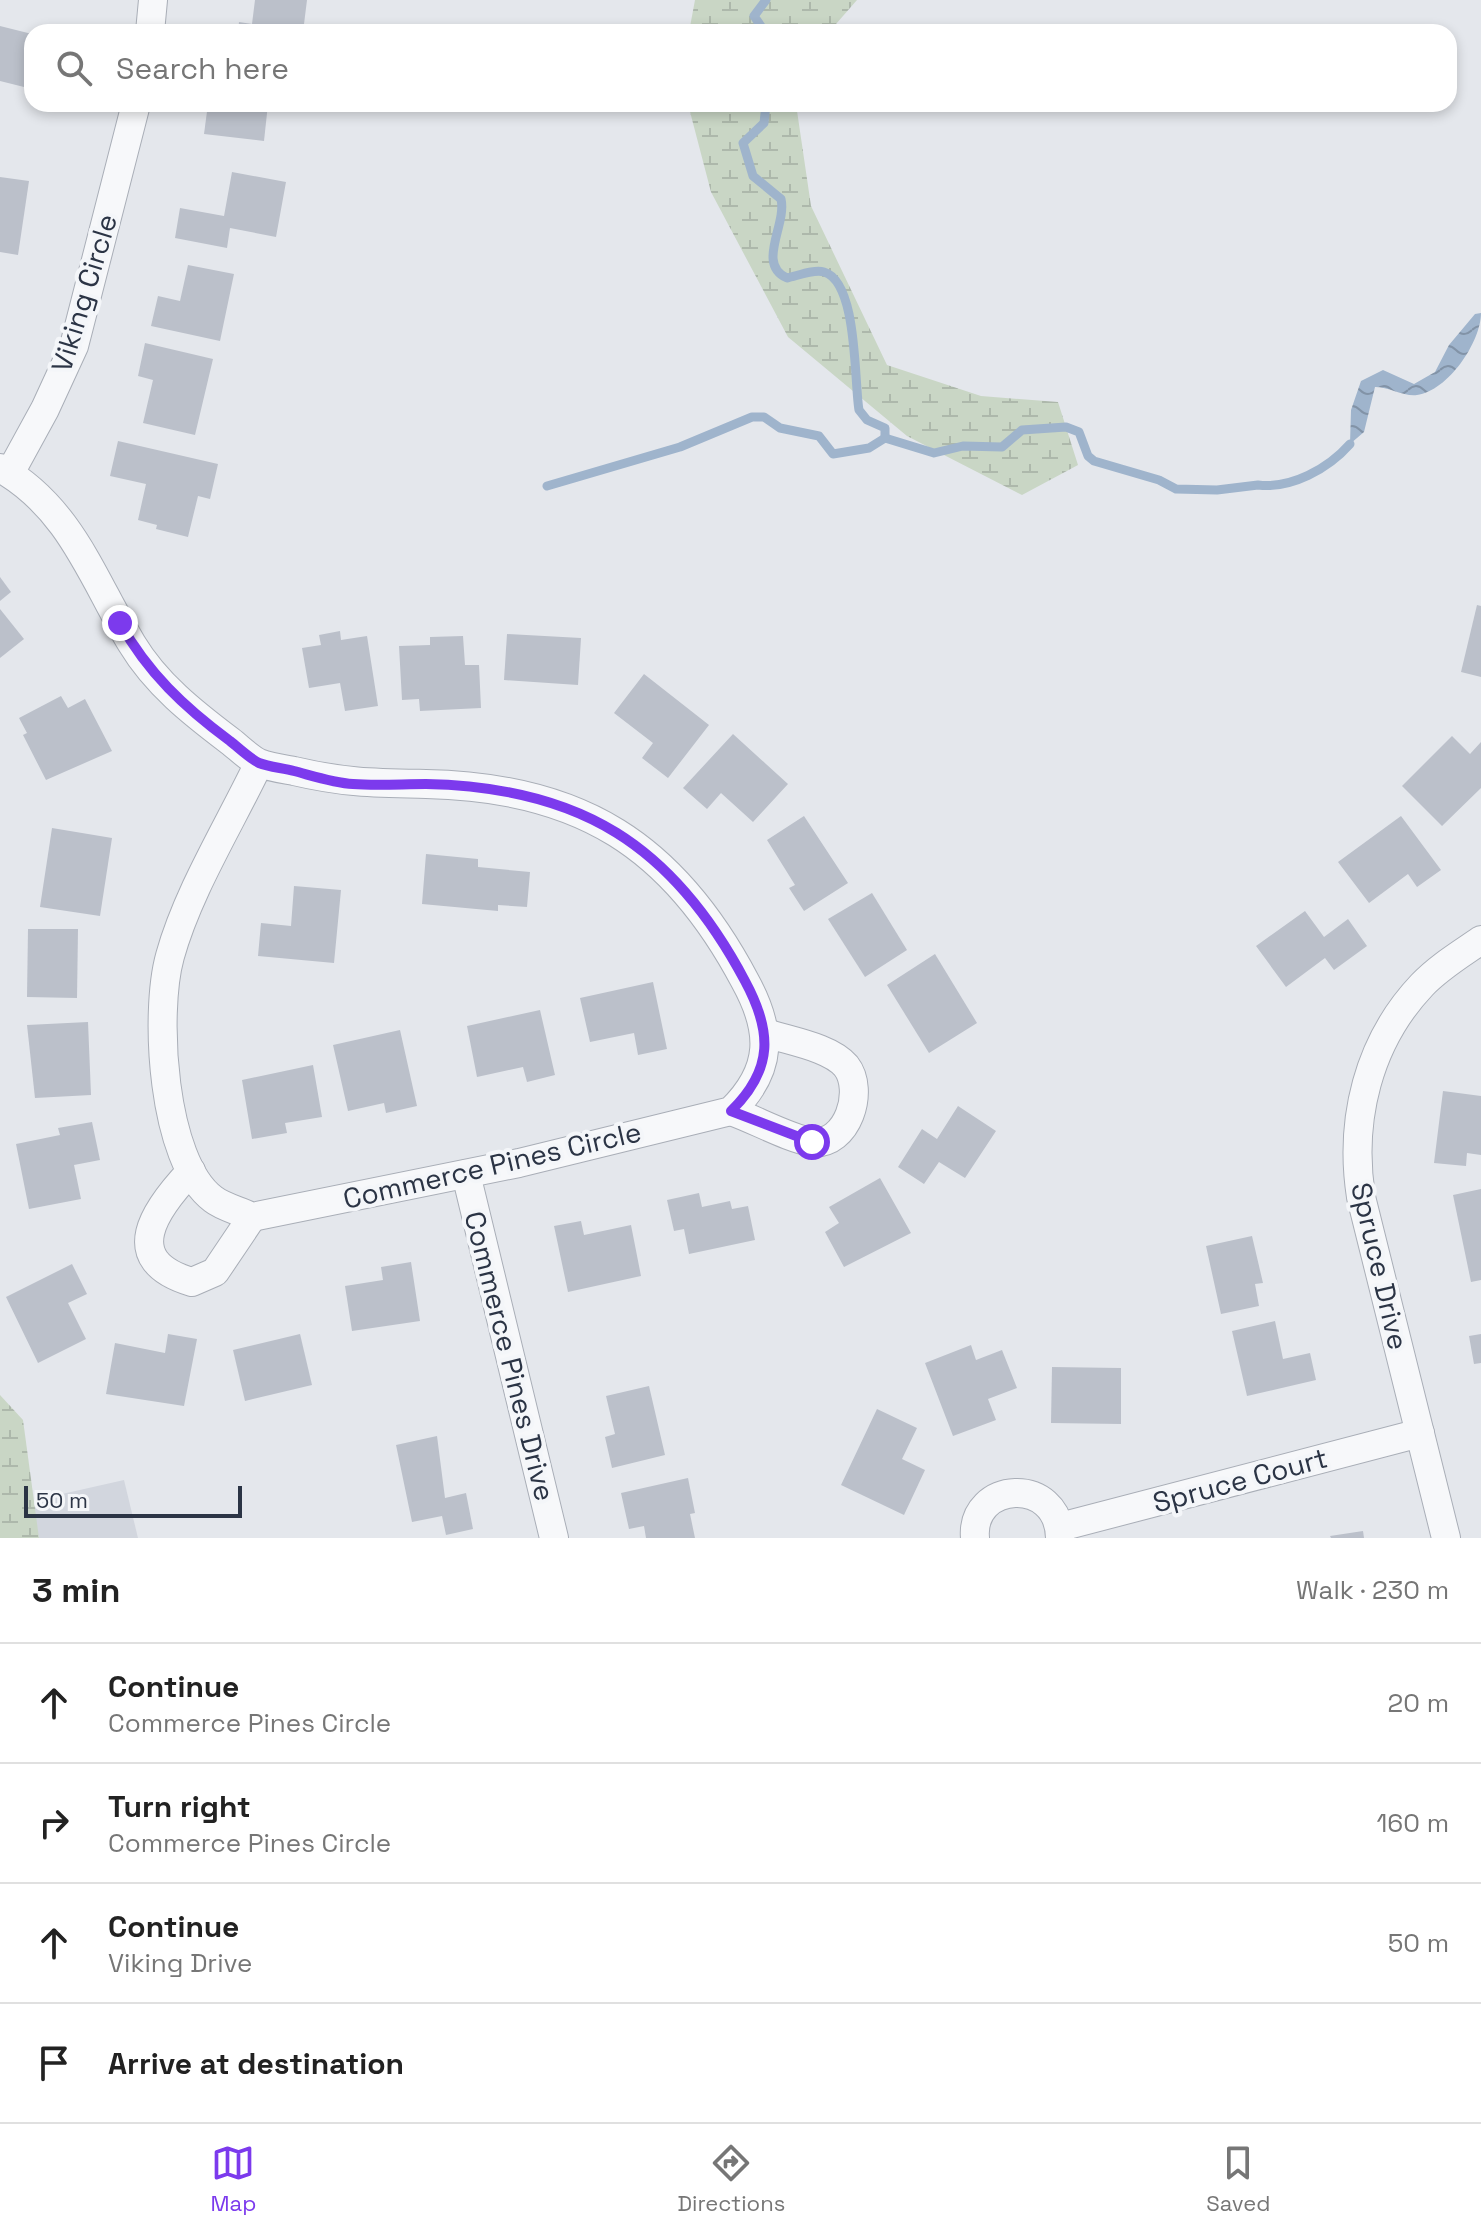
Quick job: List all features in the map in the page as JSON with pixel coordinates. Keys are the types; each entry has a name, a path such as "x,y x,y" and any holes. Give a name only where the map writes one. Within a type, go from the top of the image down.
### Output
{"street":[{"path":"151,24 153,0"},
{"name":"Viking Circle","path":"5,470 45,409 74,346 134,112"},
{"path":"5,470 61,521 87,556 120,623 152,673 208,725 259,763 353,784 486,787 550,800 610,829 654,859 701,907 761,1009 766,1033 762,1066 755,1082 731,1111 812,1142 833,1135 850,1117 854,1092 847,1067 834,1056 766,1033"},
{"path":"191,1171 165,1199 150,1223 152,1251 169,1276 192,1282 215,1272 252,1217 212,1199 191,1171 169,1109 164,1077 162,1013 169,958 182,922 259,763"},
{"name":"Spruce Drive","path":"1446,1538 1361,1197 1357,1161 1363,1089 1393,1019 1423,983 1481,940"},
{"name":"Commerce Pines Circle","path":"252,1217 466,1174 731,1111"},
{"name":"Commerce Pines Drive","path":"466,1174 554,1538"},
{"name":"Spruce Court","path":"975,1538 980,1514 991,1501 1007,1493 1025,1492 1041,1498 1053,1510 1060,1532 1420,1433"}],"shaded area":[{"path":"124,1480 138,1538 0,1538 0,1508"}],"green space":[{"path":"695,0 857,0 836,24 690,24"},
{"path":"690,112 797,112 811,206 887,365 981,396 1058,402 1078,465 1022,495 907,436 788,337 711,192"},
{"path":"0,1395 23,1420 39,1538 0,1538"}],"water":[{"path":"1481,313 1480,325 1469,351 1440,385 1417,395 1375,387 1364,432 1350,444 1351,410 1361,381 1383,370 1414,384 1435,372 1449,345 1475,314"}],"building":[{"path":"255,0 307,0 304,24 252,24"},
{"path":"0,26 24,32 24,87 0,81"},
{"path":"207,112 267,112 264,141 204,134"},
{"path":"232,172 286,182 276,237 230,228 227,248 175,238 180,208 224,216"},
{"path":"0,177 29,181 18,255 0,252"},
{"path":"188,265 234,274 220,341 151,326 158,296 180,301"},
{"path":"145,343 213,359 195,435 143,423 153,380 138,376"},
{"path":"118,441 218,464 210,499 198,496 188,537 156,529 157,525 138,520 146,484 110,476"},
{"path":"0,577 11,592 0,601"},
{"path":"1477,605 1481,606 1481,677 1461,672"},
{"path":"0,609 24,639 0,658"},
{"path":"340,631 341,640 367,636 378,706 345,711 340,683 309,688 302,648 321,645 319,635"},
{"path":"507,634 581,638 578,685 504,680"},
{"path":"463,636 465,665 479,665 481,708 420,711 419,699 402,700 399,646 430,645 430,637"},
{"path":"644,674 709,725 668,778 642,758 653,743 614,713"},
{"path":"61,696 68,708 85,699 112,751 46,780 23,735 27,733 19,718"},
{"path":"733,734 788,784 753,822 721,793 707,809 683,788"},
{"path":"1452,736 1470,754 1481,742 1481,788 1442,826 1402,786"},
{"path":"804,816 848,883 804,911 789,888 795,885 767,840"},
{"path":"1401,816 1441,870 1417,887 1408,874 1369,903 1338,862"},
{"path":"52,828 112,838 100,916 40,907"},
{"path":"426,854 478,859 478,867 530,872 527,907 498,905 498,911 422,904"},
{"path":"294,886 341,890 334,963 258,956 261,923 291,926"},
{"path":"872,893 907,950 865,977 828,919"},
{"path":"1305,911 1324,937 1348,919 1367,946 1334,970 1325,958 1286,987 1256,946"},
{"path":"28,929 78,929 77,998 27,997"},
{"path":"935,954 977,1023 929,1053 887,985"},
{"path":"653,982 667,1049 638,1055 634,1033 590,1042 580,998"},
{"path":"540,1010 555,1075 527,1082 523,1067 477,1077 467,1026"},
{"path":"88,1022 91,1095 35,1098 27,1025"},
{"path":"400,1030 417,1106 386,1113 384,1103 348,1111 333,1045"},
{"path":"313,1065 322,1117 285,1123 287,1133 252,1139 242,1080"},
{"path":"1443,1091 1481,1096 1481,1155 1467,1153 1466,1166 1434,1163"},
{"path":"958,1106 996,1131 965,1178 939,1162 924,1184 898,1167 922,1129 937,1139"},
{"path":"92,1122 100,1160 74,1165 81,1199 29,1209 16,1144 60,1135 58,1128"},
{"path":"880,1178 911,1233 844,1267 825,1232 839,1223 829,1207"},
{"path":"1481,1189 1481,1280 1471,1282 1453,1195"},
{"path":"699,1193 702,1207 730,1201 732,1209 748,1206 755,1240 689,1254 684,1229 674,1231 667,1200"},
{"path":"581,1221 584,1235 631,1225 641,1276 568,1292 554,1226"},
{"path":"1252,1236 1263,1283 1255,1284 1259,1306 1221,1314 1206,1246"},
{"path":"411,1262 420,1321 352,1331 345,1286 383,1280 381,1267"},
{"path":"72,1264 87,1294 68,1303 86,1339 38,1363 6,1297"},
{"path":"1275,1321 1283,1359 1310,1353 1316,1380 1247,1396 1232,1331"},
{"path":"168,1334 197,1339 184,1406 106,1394 115,1343 165,1353"},
{"path":"300,1334 312,1385 245,1401 233,1350"},
{"path":"1481,1334 1481,1363 1474,1364 1469,1336"},
{"path":"971,1345 976,1360 1002,1350 1017,1388 988,1399 996,1420 953,1436 925,1363"},
{"path":"1052,1367 1121,1368 1121,1424 1051,1423"},
{"path":"649,1386 665,1455 612,1468 605,1437 615,1434 606,1396"},
{"path":"877,1409 917,1428 902,1459 925,1470 904,1515 841,1485"},
{"path":"437,1436 445,1498 466,1493 473,1529 446,1535 442,1516 412,1522 396,1445"},
{"path":"688,1478 695,1513 690,1514 695,1538 646,1538 644,1526 629,1529 621,1493"},
{"path":"1363,1531 1364,1538 1330,1536"}],"waterway":[{"path":"760,24 754,16 766,0"},
{"path":"765,112 764,123 743,143 753,176 781,199 774,263 778,272 787,278 820,271 835,280 849,313 859,410 867,420 885,428 885,438"},
{"path":"547,486 680,447 752,417 764,417 780,428 819,436 833,454 869,448 885,438"},
{"path":"885,438 934,453 963,446 1002,447 1022,430 1066,427 1079,432 1088,456 1094,461 1159,480 1176,489 1217,490 1296,480 1331,462 1350,444"}],"route":[{"path":"120,623 152,673 172,695 259,763 353,784 486,787 550,800 610,829 644,851 672,875 701,907 726,944 761,1009 766,1033 762,1066 745,1097 731,1111 812,1142"}]}
